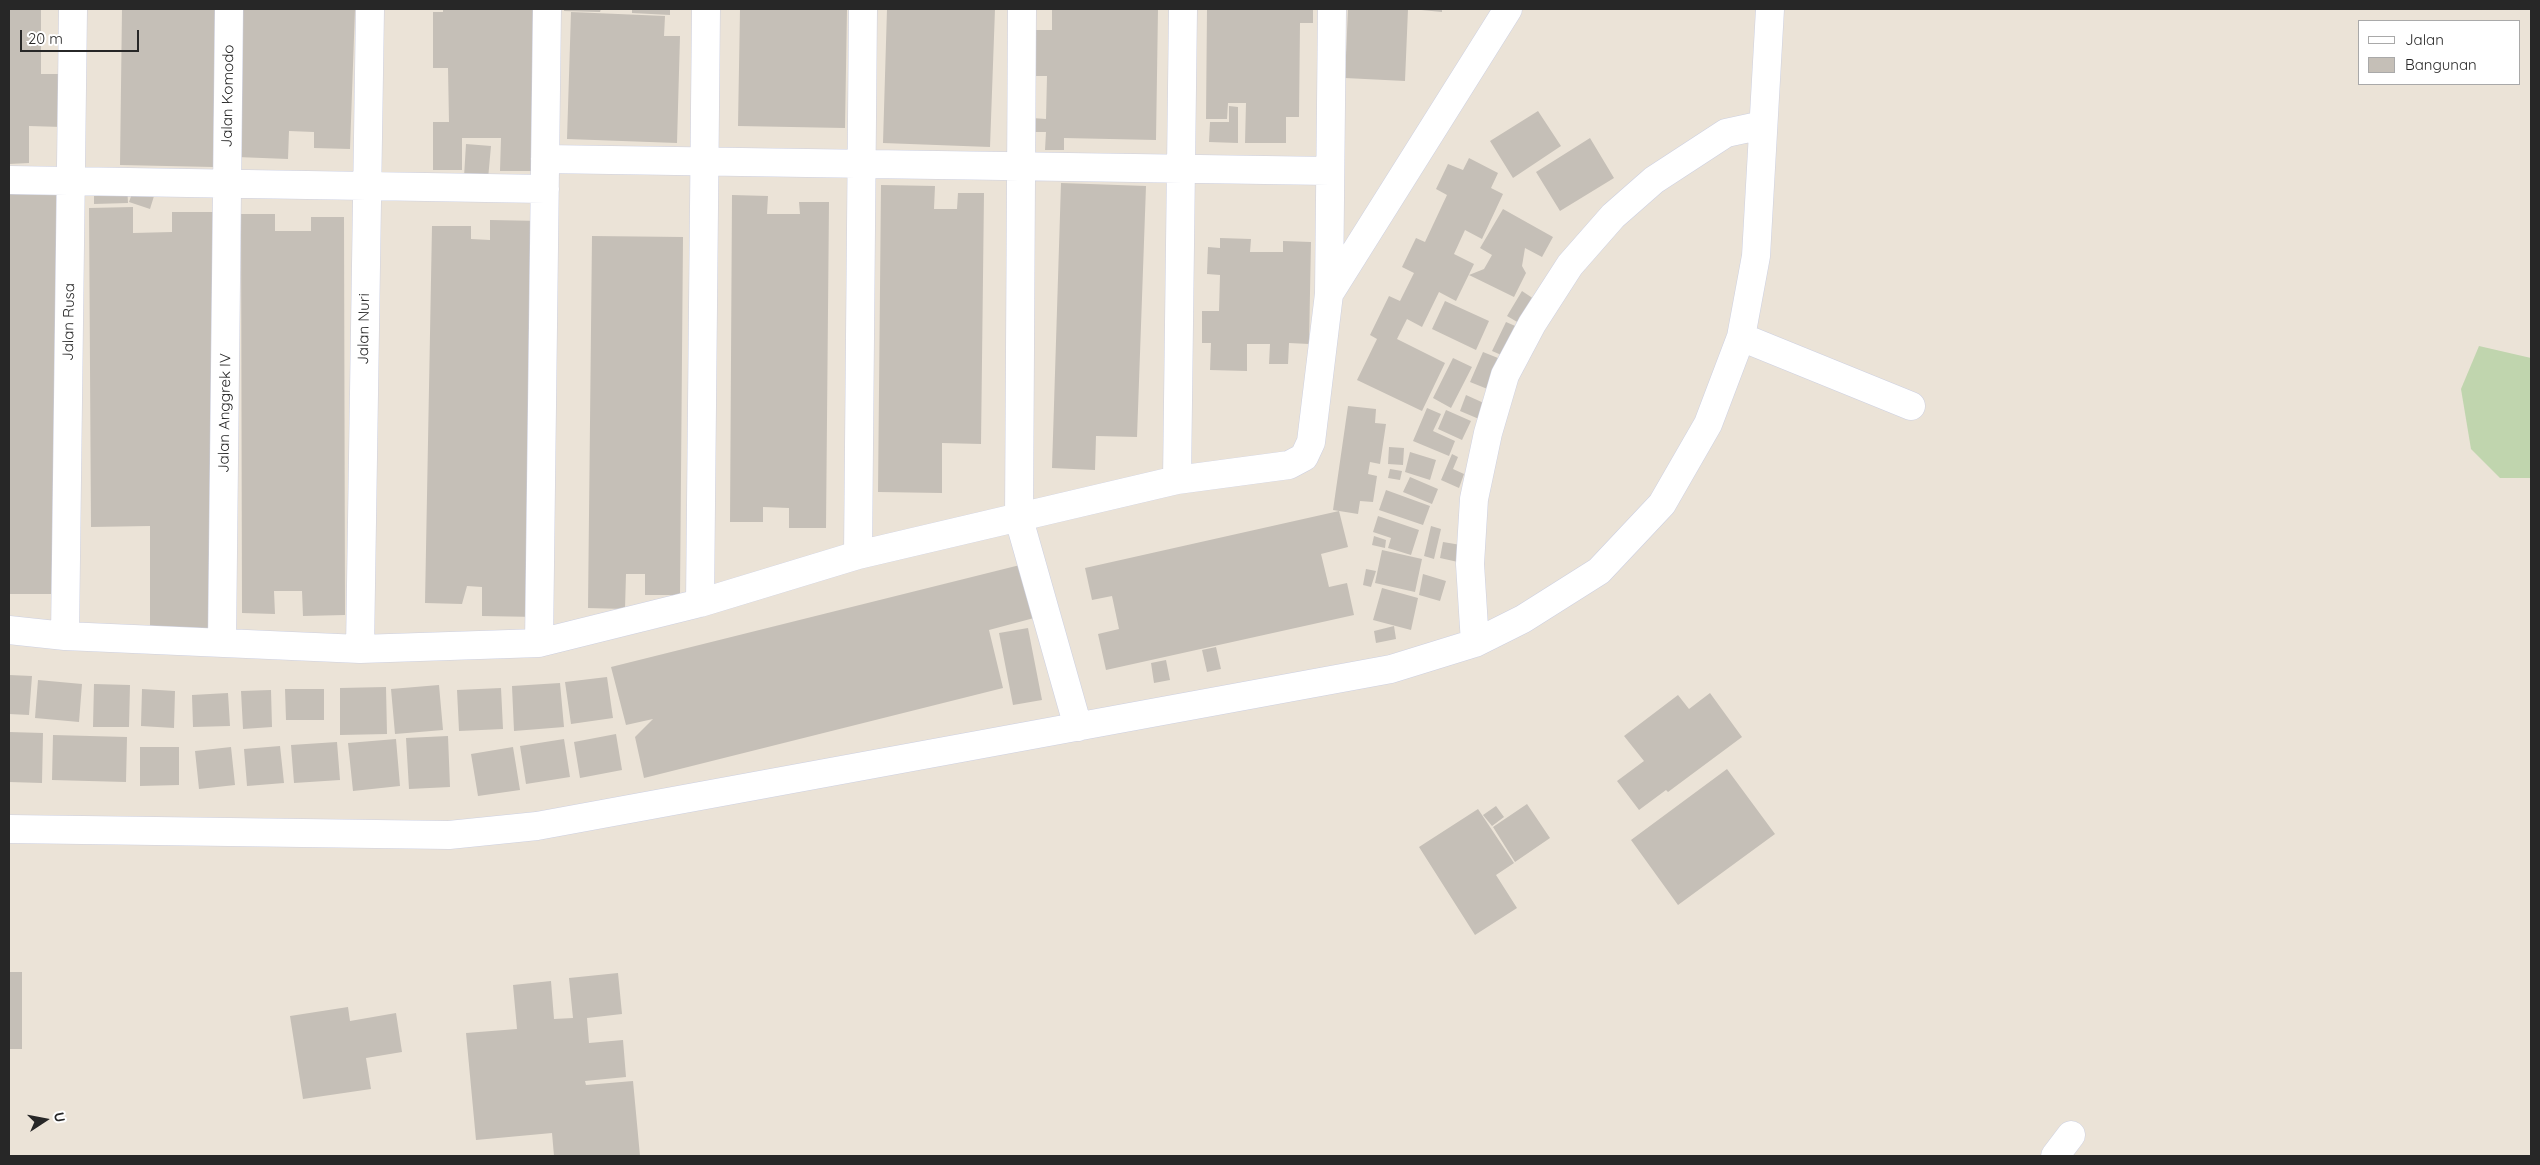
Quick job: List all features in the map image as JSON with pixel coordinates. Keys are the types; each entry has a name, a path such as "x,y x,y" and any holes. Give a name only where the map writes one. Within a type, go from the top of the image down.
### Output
{"street":[{"name":"Jalan Rusa","path":"65,636 73,9"},
{"name":"Jalan Komodo","path":"227,184 229,9"},
{"name":"Jalan Nuri","path":"360,649 370,9"},
{"path":"539,643 547,9"},
{"path":"700,604 706,9"},
{"path":"858,555 863,9"},
{"path":"1022,9 1019,518 1078,727"},
{"path":"1177,480 1183,9"},
{"path":"9,630 65,636 360,649 539,643 700,604 858,555 1177,480 1289,465 1304,457 1312,442 1328,294 1332,9"},
{"path":"1328,294 1508,9"},
{"path":"9,829 449,835 537,826 627,811 1391,669 1475,643 1523,619 1599,571 1662,504 1708,424 1741,337 1756,256 1770,9"},
{"path":"1475,643 1470,564 1474,499 1488,434 1506,375 1532,324 1570,265 1613,216 1640,192 1662,175 1726,133 1763,125"},
{"path":"545,159 1330,171"},
{"path":"9,180 545,189"},
{"name":"Jalan Anggrek IV","path":"222,642 227,184"},
{"path":"1741,337 1911,406"}],"green space":[{"path":"2479,346 2531,358 2531,478 2500,478 2471,449 2461,389"}],"building":[{"path":"9,9 41,9 41,74 62,74 62,127 29,126 29,163 9,164"},
{"path":"122,9 216,9 213,167 120,165"},
{"path":"241,9 355,9 350,149 314,148 314,132 289,131 288,159 237,157"},
{"path":"443,9 542,9 542,171 500,171 501,138 462,138 462,170 433,170 433,122 449,122 448,68 433,68 433,12 443,12"},
{"path":"564,9 601,9 600,12 564,11"},
{"path":"632,9 670,9 670,15 632,13"},
{"path":"740,9 847,9 845,128 738,126"},
{"path":"887,9 995,9 990,147 883,143"},
{"path":"1052,9 1158,9 1156,140 1064,138 1064,150 1045,150 1046,132 1031,132 1032,118 1046,119 1047,76 1034,76 1035,30 1052,30"},
{"path":"1207,9 1313,9 1313,23 1300,23 1299,117 1286,117 1286,143 1245,143 1246,103 1228,103 1227,119 1206,119"},
{"path":"1348,9 1408,9 1405,81 1345,78"},
{"path":"1411,9 1442,9 1442,12"},
{"path":"571,12 665,16 664,36 680,36 677,143 567,139"},
{"path":"1229,106 1238,107 1238,143 1209,142 1210,122 1229,122"},
{"path":"1538,111 1561,146 1513,178 1490,141"},
{"path":"1590,138 1614,178 1560,211 1536,172"},
{"path":"466,144 491,146 488,179 464,177"},
{"path":"1469,158 1498,173 1491,188 1503,194 1482,239 1465,230 1454,254 1474,264 1456,301 1439,292 1422,327 1407,319 1397,339 1445,363 1422,411 1357,380 1377,339 1370,335 1389,296 1400,301 1414,273 1402,267 1416,238 1425,242 1447,195 1436,189 1448,164 1463,170"},
{"path":"1061,183 1146,186 1137,437 1096,436 1095,470 1052,468"},
{"path":"94,184 127,185 128,203 94,204"},
{"path":"881,185 935,186 934,209 957,209 958,193 984,193 981,444 942,443 942,493 878,492"},
{"path":"134,188 154,196 150,209 129,202"},
{"path":"9,190 57,190 58,594 9,594"},
{"path":"732,195 768,196 767,214 800,214 799,202 829,202 826,528 789,528 789,508 763,507 763,522 730,522"},
{"path":"133,207 133,233 172,232 172,212 213,212 216,632 150,632 150,526 91,527 89,208"},
{"path":"1503,209 1553,237 1542,257 1525,248 1522,266 1526,273 1514,297 1469,275 1484,269 1492,255 1480,248"},
{"path":"241,214 275,214 275,231 311,231 311,217 344,217 345,615 303,616 302,591 274,591 275,614 242,613"},
{"path":"490,220 542,221 537,617 482,616 482,587 467,586 462,604 425,603 432,226 471,226 471,239 490,240"},
{"path":"592,236 683,237 680,595 645,595 645,574 626,574 625,609 588,608"},
{"path":"1220,238 1251,239 1250,252 1283,252 1283,241 1311,242 1309,344 1289,343 1288,364 1269,364 1270,344 1247,344 1247,371 1210,370 1211,343 1202,343 1202,311 1219,311 1220,275 1207,274 1208,247 1220,248"},
{"path":"1522,291 1534,299 1519,323 1507,316"},
{"path":"1445,301 1489,321 1476,350 1432,329"},
{"path":"1506,322 1520,328 1506,357 1492,351"},
{"path":"1483,352 1503,360 1490,390 1470,382"},
{"path":"1453,358 1472,367 1451,408 1433,398"},
{"path":"1466,395 1486,404 1479,419 1460,411"},
{"path":"1348,406 1376,409 1375,423 1386,424 1380,464 1370,462 1368,474 1377,476 1373,502 1360,501 1358,514 1333,510"},
{"path":"1427,408 1441,414 1433,431 1455,441 1449,456 1413,441"},
{"path":"1446,410 1471,421 1462,440 1438,429"},
{"path":"1389,447 1404,448 1403,465 1388,464"},
{"path":"1410,452 1436,460 1430,480 1405,472"},
{"path":"1452,454 1458,457 1453,469 1464,474 1459,488 1441,480"},
{"path":"1390,469 1402,471 1400,480 1388,478"},
{"path":"1410,477 1438,489 1432,504 1403,492"},
{"path":"1386,490 1430,506 1423,525 1379,510"},
{"path":"1339,511 1348,547 1321,554 1329,587 1347,583 1354,615 1106,670 1098,634 1119,629 1112,596 1092,600 1085,568"},
{"path":"1378,516 1419,530 1411,555 1388,548 1391,538 1373,532"},
{"path":"1431,526 1441,529 1434,559 1424,556"},
{"path":"1374,536 1386,540 1385,548 1372,545"},
{"path":"1443,542 1461,545 1458,562 1440,558"},
{"path":"1382,550 1422,559 1415,592 1375,583"},
{"path":"1020,565 1034,618 989,630 1003,688 644,778 635,737 653,719 626,725 611,667"},
{"path":"1366,569 1376,571 1371,587 1363,585"},
{"path":"1423,574 1446,581 1440,601 1419,595"},
{"path":"1382,588 1418,598 1411,630 1373,620"},
{"path":"1394,626 1396,639 1376,643 1374,631"},
{"path":"1028,628 1042,700 1013,705 999,633"},
{"path":"1216,647 1221,669 1207,672 1202,650"},
{"path":"1166,660 1170,680 1154,683 1151,663"},
{"path":"9,675 32,676 29,715 9,714"},
{"path":"607,677 613,718 571,724 565,682"},
{"path":"38,680 82,684 79,722 35,718"},
{"path":"560,683 564,727 514,731 512,686"},
{"path":"94,684 130,685 129,727 93,727"},
{"path":"439,685 443,730 395,734 391,689"},
{"path":"386,687 387,734 340,735 340,688"},
{"path":"501,688 503,729 459,731 457,690"},
{"path":"142,689 175,691 174,728 141,726"},
{"path":"285,689 324,689 324,720 286,720"},
{"path":"271,690 272,727 243,729 241,691"},
{"path":"228,693 230,726 193,727 192,695"},
{"path":"1710,693 1742,737 1668,792 1666,790 1639,810 1617,781 1644,761 1624,736 1678,695 1689,709"},
{"path":"9,732 43,733 42,783 9,782"},
{"path":"616,734 622,770 580,778 574,742"},
{"path":"53,735 127,737 126,782 52,780"},
{"path":"448,736 450,787 409,789 406,738"},
{"path":"396,739 400,786 353,791 348,743"},
{"path":"564,739 570,777 526,784 520,746"},
{"path":"337,742 340,780 294,783 291,745"},
{"path":"280,746 284,783 247,786 244,749"},
{"path":"140,747 179,747 179,785 140,786"},
{"path":"231,747 235,785 199,789 195,751"},
{"path":"513,747 520,790 478,796 471,754"},
{"path":"1727,769 1775,834 1678,905 1631,840"},
{"path":"1527,804 1550,838 1515,862 1493,827"},
{"path":"1496,806 1504,817 1492,826 1483,815"},
{"path":"1478,809 1514,863 1496,875 1517,908 1475,935 1419,847"},
{"path":"9,972 22,972 22,1049 9,1049"},
{"path":"618,973 622,1014 587,1018 589,1043 623,1040 626,1077 585,1081 586,1085 633,1081 640,1156 554,1156 552,1133 476,1140 466,1033 517,1029 513,985 551,981 554,1019 573,1018 569,978"},
{"path":"348,1007 350,1021 396,1013 402,1052 366,1058 371,1089 303,1099 290,1016"}]}
